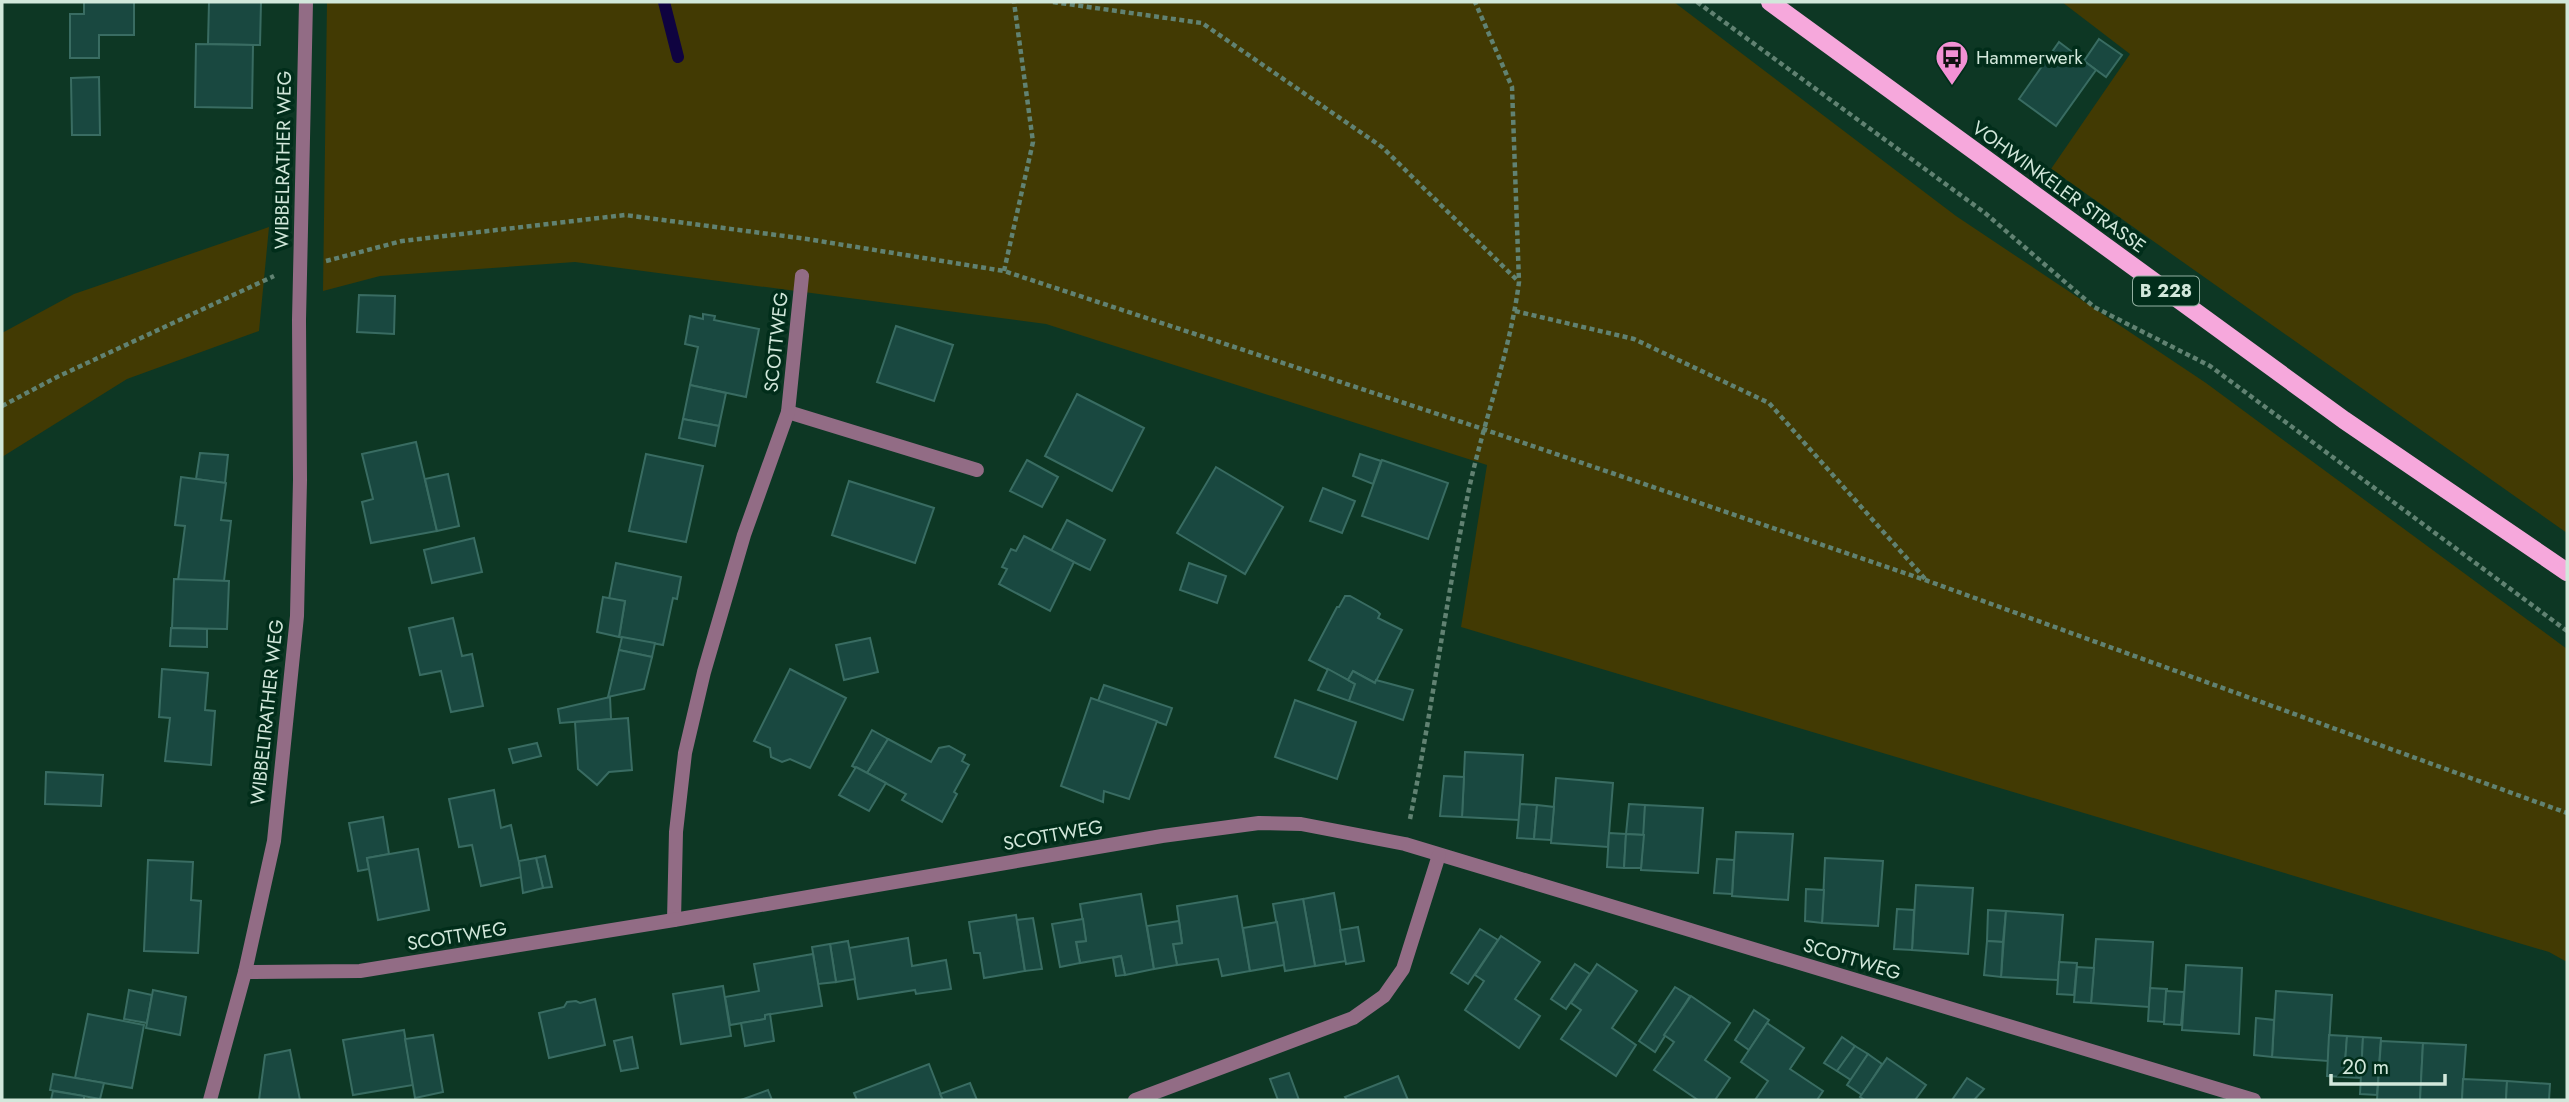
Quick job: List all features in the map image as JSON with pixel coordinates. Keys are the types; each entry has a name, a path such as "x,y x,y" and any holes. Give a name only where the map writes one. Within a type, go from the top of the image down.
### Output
{"main road":[{"name":"VOHWINKELER STRASSE","path":"1770,2 2344,419 2567,572"}],"street":[{"name":"WIBBELRATHER WEG","path":"299,320 306,2"},
{"name":"SCOTTWEG","path":"674,920 676,832 688,739 704,672 744,535 788,412 802,276"},
{"name":"WIBBELTRATHER WEG","path":"210,1100 245,972 274,841 297,616 299,320"},
{"name":"SCOTTWEG","path":"788,412 977,470"},
{"name":"SCOTTWEG","path":"245,972 360,971 1163,836 1259,823 1301,824 1405,844 2254,1100"},
{"path":"1135,1100 1353,1018 1384,996 1403,969 1439,855"}],"path":[{"path":"1004,271 1033,142 1014,2"},
{"path":"1053,2 1202,23 1382,147 1519,282"},
{"path":"1405,844 1427,737 1469,492 1515,311 1519,282 1512,87 1475,2"},
{"path":"1697,2 1985,213 2094,307 2210,366 2567,631"},
{"path":"2,407 57,377 261,282 300,268 402,241 625,215 807,239 1004,271 1483,429 1928,581 2567,813"},
{"path":"1515,311 1634,339 1769,403 1928,581"}],"shaded area":[{"path":"327,2 1674,2 1956,216 2206,383 2567,649 2567,962 2549,952 1461,627 1487,465 1046,324 575,262 380,276 323,291"},
{"path":"2062,2 2567,2 2567,533 2051,169 2130,54"},
{"path":"269,227 259,331 127,379 2,457 2,333 74,294"}],"building":[{"path":"84,2 134,2 134,35 99,35 99,58 70,58 70,14 84,14"},
{"path":"209,2 261,2 260,45 208,44"},
{"path":"2099,39 2122,55 2106,77 2084,61"},
{"path":"2059,42 2096,70 2056,126 2019,99"},
{"path":"196,44 253,45 252,108 195,107"},
{"path":"99,77 100,135 72,135 71,78"},
{"path":"359,295 395,296 394,334 357,332"},
{"path":"703,314 715,316 714,320 759,329 746,397 690,385 698,347 685,344 690,316 703,319"},
{"path":"896,326 953,345 934,401 877,382"},
{"path":"690,385 726,393 719,426 683,419"},
{"path":"1077,394 1144,428 1112,491 1045,456"},
{"path":"683,419 719,426 715,446 679,438"},
{"path":"416,442 437,531 371,543 362,502 373,499 362,454"},
{"path":"200,453 228,455 225,483 196,479"},
{"path":"646,454 703,466 686,542 629,531"},
{"path":"1360,454 1381,461 1373,484 1353,476"},
{"path":"1027,460 1058,477 1042,507 1010,491"},
{"path":"1382,460 1448,483 1428,539 1362,516"},
{"path":"1216,467 1283,507 1245,574 1177,533"},
{"path":"448,474 459,526 437,531 425,479"},
{"path":"181,477 226,483 221,520 231,521 224,581 178,580 185,526 175,525"},
{"path":"849,481 934,508 915,563 832,535"},
{"path":"1323,488 1355,501 1342,533 1310,521"},
{"path":"1067,520 1105,540 1090,570 1051,551"},
{"path":"1024,536 1074,562 1050,611 999,584 1007,569 1002,567 1011,549 1016,551"},
{"path":"474,538 482,572 432,583 424,550"},
{"path":"616,563 681,577 677,599 673,598 663,645 619,637 625,601 609,599"},
{"path":"1189,563 1226,576 1217,603 1180,590"},
{"path":"174,579 229,581 227,629 172,628"},
{"path":"1345,596 1350,596 1377,611 1380,614 1378,618 1402,630 1375,683 1353,671 1348,680 1309,660"},
{"path":"603,597 625,601 619,637 597,632"},
{"path":"453,618 462,656 472,654 483,706 451,712 441,671 420,675 409,628"},
{"path":"171,628 207,629 207,647 170,646"},
{"path":"622,637 655,643 652,657 619,650"},
{"path":"870,638 878,672 844,680 836,645"},
{"path":"619,650 652,657 644,689 608,697"},
{"path":"162,669 208,673 205,710 215,711 211,765 165,761 170,718 159,717"},
{"path":"790,669 846,698 810,768 790,759 782,762 771,757 770,748 754,741"},
{"path":"1328,669 1355,684 1349,701 1318,690"},
{"path":"1353,671 1375,683 1376,680 1413,690 1403,720 1349,701 1355,684 1348,680"},
{"path":"1104,685 1172,708 1166,725 1098,701"},
{"path":"610,697 611,719 560,723 558,709"},
{"path":"1091,698 1157,721 1129,799 1104,791 1103,802 1061,786"},
{"path":"1295,700 1356,722 1337,779 1275,757"},
{"path":"628,718 632,770 609,772 597,785 578,769 575,722"},
{"path":"872,730 888,739 867,773 852,766"},
{"path":"888,739 931,762 939,748 949,746 965,755 962,761 969,765 942,822 902,800 906,794 867,773"},
{"path":"537,743 541,756 513,763 509,749"},
{"path":"1465,752 1523,755 1519,820 1462,817"},
{"path":"856,767 886,783 869,811 839,795"},
{"path":"46,772 103,775 101,806 45,804"},
{"path":"1444,776 1464,777 1462,817 1440,816"},
{"path":"1556,778 1613,783 1608,847 1551,843"},
{"path":"494,790 501,828 511,825 522,877 481,886 472,845 459,847 449,799"},
{"path":"1520,804 1537,805 1534,839 1517,838"},
{"path":"1629,804 1645,805 1644,835 1626,834"},
{"path":"1537,805 1554,807 1551,840 1534,839"},
{"path":"1645,805 1703,808 1698,873 1641,870"},
{"path":"383,817 389,854 367,858 369,869 358,871 349,823"},
{"path":"1736,832 1793,834 1788,900 1732,896"},
{"path":"1609,833 1626,834 1624,868 1607,867"},
{"path":"1626,834 1644,835 1641,868 1624,868"},
{"path":"418,849 429,910 378,920 367,858"},
{"path":"545,856 552,887 543,888 536,858"},
{"path":"536,858 543,888 523,893 519,861"},
{"path":"1825,858 1883,861 1878,926 1822,923"},
{"path":"1717,859 1734,860 1732,894 1714,893"},
{"path":"148,860 193,862 191,900 201,901 198,953 144,951"},
{"path":"1916,885 1973,888 1968,954 1912,950"},
{"path":"1806,889 1824,890 1822,923 1805,921"},
{"path":"1334,893 1346,961 1315,966 1303,899"},
{"path":"1141,894 1154,969 1125,975 1121,956 1080,963 1076,942 1086,941 1080,904"},
{"path":"1237,896 1250,971 1222,976 1218,959 1177,965 1173,944 1182,943 1177,906"},
{"path":"1303,899 1315,966 1285,971 1273,904"},
{"path":"1897,909 1914,910 1912,950 1894,949"},
{"path":"1988,910 2006,911 2003,942 1987,941"},
{"path":"2006,911 2063,915 2058,980 2001,977"},
{"path":"1016,915 1025,971 984,978 980,953 974,953 969,922"},
{"path":"1033,918 1042,969 1025,971 1017,920"},
{"path":"1083,919 1086,941 1076,942 1080,963 1060,967 1052,924"},
{"path":"1179,921 1182,943 1173,944 1177,965 1154,969 1147,926"},
{"path":"1277,922 1284,965 1250,971 1243,928"},
{"path":"1358,927 1364,961 1346,964 1340,930"},
{"path":"1480,929 1498,940 1468,984 1451,973"},
{"path":"1501,936 1540,962 1515,999 1540,1016 1519,1048 1465,1010 1484,981 1475,975"},
{"path":"908,938 912,966 946,960 951,989 916,994 915,990 858,999 849,948"},
{"path":"2096,939 2153,942 2149,1007 2091,1003"},
{"path":"848,941 855,979 836,982 830,944"},
{"path":"1987,941 2003,942 2001,977 1984,975"},
{"path":"830,944 836,982 818,984 812,947"},
{"path":"813,954 822,1006 765,1015 765,1019 730,1025 725,997 759,991 754,964"},
{"path":"1121,956 1125,975 1116,976 1113,958"},
{"path":"2059,962 2077,963 2074,995 2057,994"},
{"path":"1575,964 1590,974 1566,1009 1551,999"},
{"path":"1597,964 1637,991 1612,1028 1636,1045 1616,1076 1561,1039 1581,1010 1571,1003"},
{"path":"2186,965 2242,968 2239,1034 2182,1030"},
{"path":"2077,967 2094,968 2091,1003 2074,1002"},
{"path":"723,986 731,1036 681,1044 673,994"},
{"path":"1675,987 1690,996 1655,1052 1639,1041"},
{"path":"2150,988 2167,989 2164,1022 2148,1021"},
{"path":"129,990 152,995 147,1023 124,1019"},
{"path":"153,990 186,997 180,1035 146,1028"},
{"path":"2166,991 2184,992 2181,1025 2164,1024"},
{"path":"2276,991 2332,995 2328,1061 2272,1057"},
{"path":"1691,996 1730,1023 1705,1060 1730,1078 1715,1100 1698,1100 1654,1070 1674,1042 1664,1035"},
{"path":"595,999 605,1045 549,1058 539,1013 564,1007 567,1002 580,1003"},
{"path":"1754,1010 1769,1020 1749,1050 1735,1040"},
{"path":"88,1014 144,1025 132,1088 75,1078"},
{"path":"770,1014 774,1041 745,1046 741,1023 765,1019 765,1015"},
{"path":"2256,1018 2274,1020 2272,1057 2254,1055"},
{"path":"1767,1023 1804,1048 1790,1069 1823,1091 1817,1100 1755,1100 1768,1081 1741,1062"},
{"path":"404,1030 413,1085 353,1095 343,1040"},
{"path":"433,1035 443,1092 415,1098 405,1039"},
{"path":"2329,1035 2347,1036 2344,1077 2327,1076"},
{"path":"2347,1036 2363,1037 2361,1078 2344,1077"},
{"path":"632,1037 638,1068 621,1071 614,1041"},
{"path":"1842,1037 1855,1046 1837,1071 1824,1063"},
{"path":"2363,1037 2381,1038 2377,1095 2360,1094"},
{"path":"2381,1041 2423,1043 2420,1100 2377,1100"},
{"path":"2423,1043 2466,1045 2462,1100 2420,1100"},
{"path":"1855,1046 1868,1054 1851,1080 1837,1071"},
{"path":"290,1050 300,1100 259,1100 265,1055"},
{"path":"1868,1054 1882,1064 1862,1095 1847,1085"},
{"path":"1887,1058 1926,1085 1915,1100 1865,1100 1860,1097"},
{"path":"929,1064 943,1100 857,1100 854,1093"},
{"path":"1289,1073 1299,1100 1278,1100 1270,1079"},
{"path":"53,1074 104,1083 100,1099 50,1090"},
{"path":"1398,1076 1408,1100 1347,1100 1345,1097"},
{"path":"1967,1078 1984,1089 1974,1100 1952,1100"},
{"path":"2463,1079 2507,1081 2506,1100 2462,1100"},
{"path":"2507,1081 2550,1084 2549,1100 2506,1100"},
{"path":"970,1083 977,1100 943,1100 940,1094"},
{"path":"768,1090 772,1100 741,1100"},
{"path":"53,1091 84,1096 84,1100 51,1100"}],"waterway":[{"path":"664,2 678,57"}],"place":[{"name":"Hammerwerk","path":"1952,87"}]}
